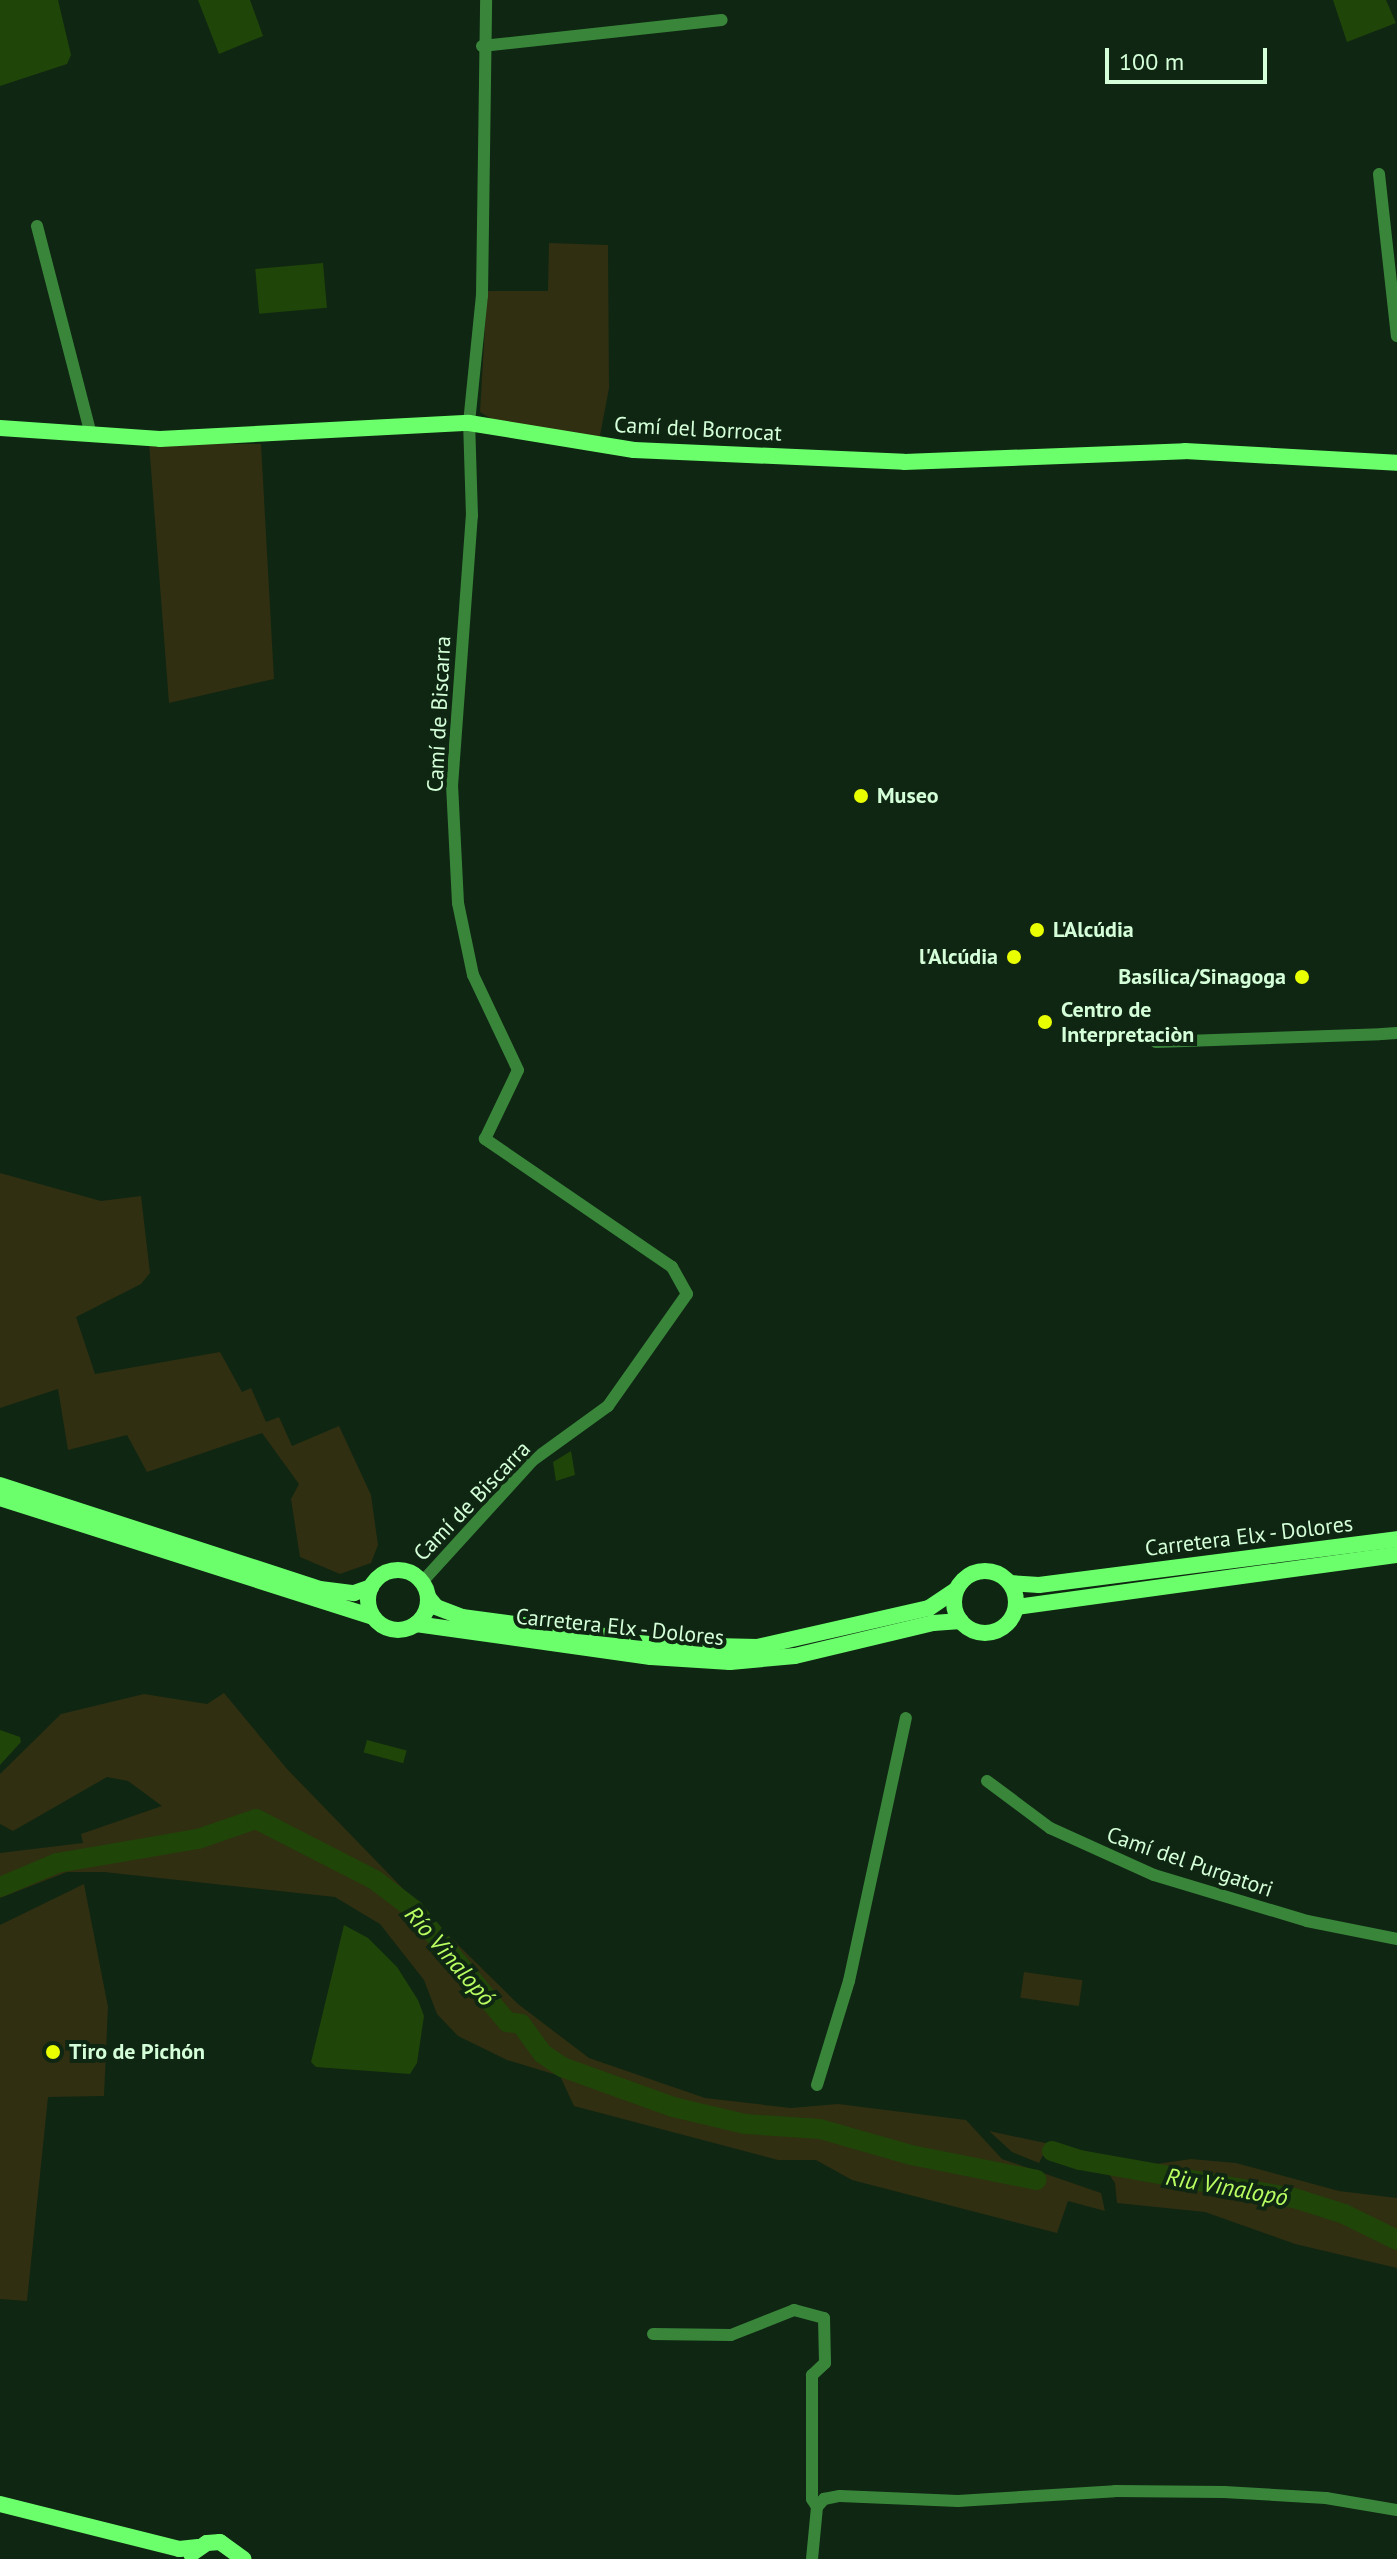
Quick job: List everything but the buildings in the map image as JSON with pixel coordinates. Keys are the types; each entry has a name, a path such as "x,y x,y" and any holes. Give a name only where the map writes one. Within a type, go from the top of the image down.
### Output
{"main road":[{"name":"Camí del Borrocat","path":"0,428 160,439 469,423 620,448 888,461 1091,458 1185,451 1397,463"},
{"path":"0,1485 320,1589 354,1593 371,1587 392,1571 408,1572 425,1589 426,1612 416,1624 398,1630 374,1617 0,1498"},
{"name":"Carretera Elx - Dolores","path":"1010,1583 1039,1585 1397,1539"},
{"name":"Carretera Elx - Dolores","path":"1016,1607 1397,1555"},
{"path":"979,1571 998,1573 1010,1583 1016,1607 1009,1623 993,1633 976,1632 961,1621 955,1609 956,1590 979,1571"},
{"path":"371,1587 369,1606 374,1617"},
{"name":"Carretera Elx - Dolores","path":"425,1589 436,1607 462,1617 672,1645 757,1647 916,1611 942,1602 956,1590"},
{"name":"Carretera Elx - Dolores","path":"416,1624 651,1657 730,1662 795,1656 933,1623 961,1621"},
{"path":"0,2504 192,2553 220,2542 243,2559"},
{"path":"0,2513 169,2559"}],"street":[{"name":"Camí de Biscarra","path":"425,1589 532,1461 608,1406 687,1294 672,1267 485,1139 518,1070 473,975 458,903 452,786 472,516 469,423 482,296 482,46 486,0"},
{"path":"482,46 722,20"},
{"path":"1379,174 1397,336"},
{"path":"37,226 91,435"},
{"path":"1156,1042 1397,1033"},
{"path":"817,2085 849,1981 906,1718"},
{"name":"Camí del Purgatori","path":"987,1781 1050,1828 1154,1875 1307,1921 1397,1939"},
{"path":"653,2334 731,2335 794,2310 824,2318 825,2363 812,2375 812,2499 817,2507"},
{"path":"812,2559 817,2507 824,2499 840,2496 958,2501 1173,2491 1281,2494 1397,2510"}],"shaded area":[{"path":"0,0 58,0 71,55 67,64 0,86"},
{"path":"198,0 250,0 263,36 219,54"},
{"path":"1333,0 1386,0 1396,23 1347,42"},
{"path":"549,243 608,245 609,388 599,441 493,420 480,412 487,291 548,291"},
{"path":"323,263 327,308 259,314 255,269"},
{"path":"149,443 261,444 274,679 169,703"},
{"path":"0,1173 101,1201 141,1196 150,1273 141,1284 76,1317 95,1374 220,1352 242,1392 251,1388 266,1422 279,1417 292,1446 339,1426 371,1495 378,1545 371,1563 340,1574 300,1557 291,1499 299,1484 262,1433 147,1472 127,1435 68,1450 58,1389 0,1408"},
{"path":"571,1451 575,1475 556,1481 553,1462"},
{"path":"224,1693 287,1769 448,1935 518,2004 589,2058 705,2098 791,2108 838,2104 966,2120 1002,2159 1101,2193 1105,2211 1068,2201 1057,2233 852,2180 816,2160 778,2160 574,2106 560,2076 507,2060 458,2036 437,2014 424,1980 380,1924 335,1897 104,1872 67,1872 0,1898 0,1853 83,1843 81,1834 162,1806 128,1781 107,1777 13,1831 0,1824 0,1774 61,1714 144,1694 207,1704"},
{"path":"0,1730 20,1737 21,1742 0,1765"},
{"path":"367,1740 407,1751 403,1763 364,1753"},
{"name":"Tiro de Pichón","path":"84,1884 108,2007 104,2096 48,2097 27,2301 0,2299 0,1925"},
{"path":"344,1925 368,1938 397,1967 418,2000 424,2016 417,2063 410,2074 316,2067 311,2062"},
{"path":"1024,1972 1082,1980 1079,2006 1020,1998"},
{"path":"989,2131 1149,2165 1191,2159 1236,2163 1339,2191 1397,2198 1397,2268 1295,2244 1205,2212 1117,2203 1115,2183 1109,2174 1045,2151 1039,2163 1012,2152"}],"waterway":[{"name":"Río Vinalopó","path":"0,1887 57,1863 198,1839 256,1819 375,1880 413,1909 507,2022 521,2024 543,2054 562,2067 673,2107 745,2124 820,2129 911,2155 1037,2180"},
{"name":"Riu Vinalopó","path":"1052,2151 1080,2160 1294,2198 1344,2214 1397,2240"}],"place":[{"name":"Museo","path":"861,796"},
{"name":"L'Alcúdia","path":"1037,930"},
{"name":"l'Alcúdia","path":"1014,957"},
{"name":"Basílica/Sinagoga","path":"1302,977"},
{"name":"Centro de Interpretaciòn","path":"1045,1022"},
{"name":"Tiro de Pichón","path":"53,2052"}]}
